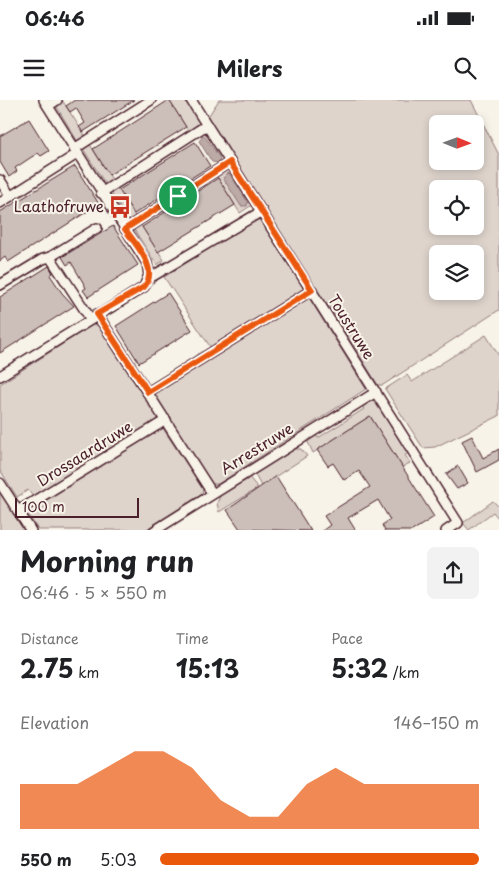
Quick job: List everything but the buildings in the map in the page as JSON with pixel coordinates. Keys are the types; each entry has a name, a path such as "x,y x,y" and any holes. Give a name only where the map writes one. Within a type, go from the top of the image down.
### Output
{"street":[{"path":"0,376 94,316 144,287 148,279 147,263 46,103 57,100"},
{"path":"0,203 151,100"},
{"name":"Toustruwe","path":"191,100 458,523 446,530"},
{"path":"102,192 207,125"},
{"path":"125,229 230,162"},
{"path":"0,180 10,196"},
{"path":"148,279 262,212"},
{"path":"0,285 43,259 50,258 97,228"},
{"path":"50,258 148,392 212,494"},
{"path":"148,392 312,290"},
{"name":"Arrestruwe","path":"154,530 376,392"},
{"name":"Drossaardruwe","path":"18,511 166,420"},
{"path":"0,483 31,530"}],"shaded area":[{"path":"62,100 86,137 78,142 55,104"},
{"path":"169,100 188,100 200,122 189,132"},
{"path":"219,100 471,100 479,115 429,115 429,170 484,170 484,126 499,155 499,310 383,385 378,385 327,303 324,303 207,118"},
{"path":"204,135 220,158 219,163 212,162 199,141"},
{"path":"89,143 113,181 106,185 82,147"},
{"path":"229,169 252,205 240,213 216,175"},
{"path":"228,173 248,202 247,206 241,206 223,178"},
{"path":"117,186 136,218 129,222 110,191"},
{"path":"258,218 304,288 211,348 164,277"},
{"path":"140,223 164,260 157,265 133,228"},
{"path":"308,296 366,389 218,484 211,484 155,397 156,392"},
{"path":"94,324 101,328 157,416 156,421 34,498 28,490 17,497 0,470 0,384"},
{"path":"486,335 499,356 499,416 435,447 423,448 385,389 407,375 412,382"},
{"path":"371,399 377,400 410,452 405,455 410,463 402,467 370,416 313,453 307,440 315,434 318,438 364,409 361,404"},
{"path":"162,427 203,489 202,494 145,530 38,530 28,514 30,511 33,515 45,507 43,502"},
{"path":"291,449 301,449 307,456 261,486 254,473 285,455"},
{"path":"248,476 258,488 219,512 217,503 221,494 247,480"},
{"path":"0,491 28,530 0,530"},
{"path":"493,501 499,507 499,519 493,512 469,530 463,523"}],"place":[{"name":"Laathofruwe","path":"120,207"}],"route":[{"path":"230,162 312,290 148,392 97,314 144,287 148,279 150,271 147,263 125,229 178,196 230,162"}]}
